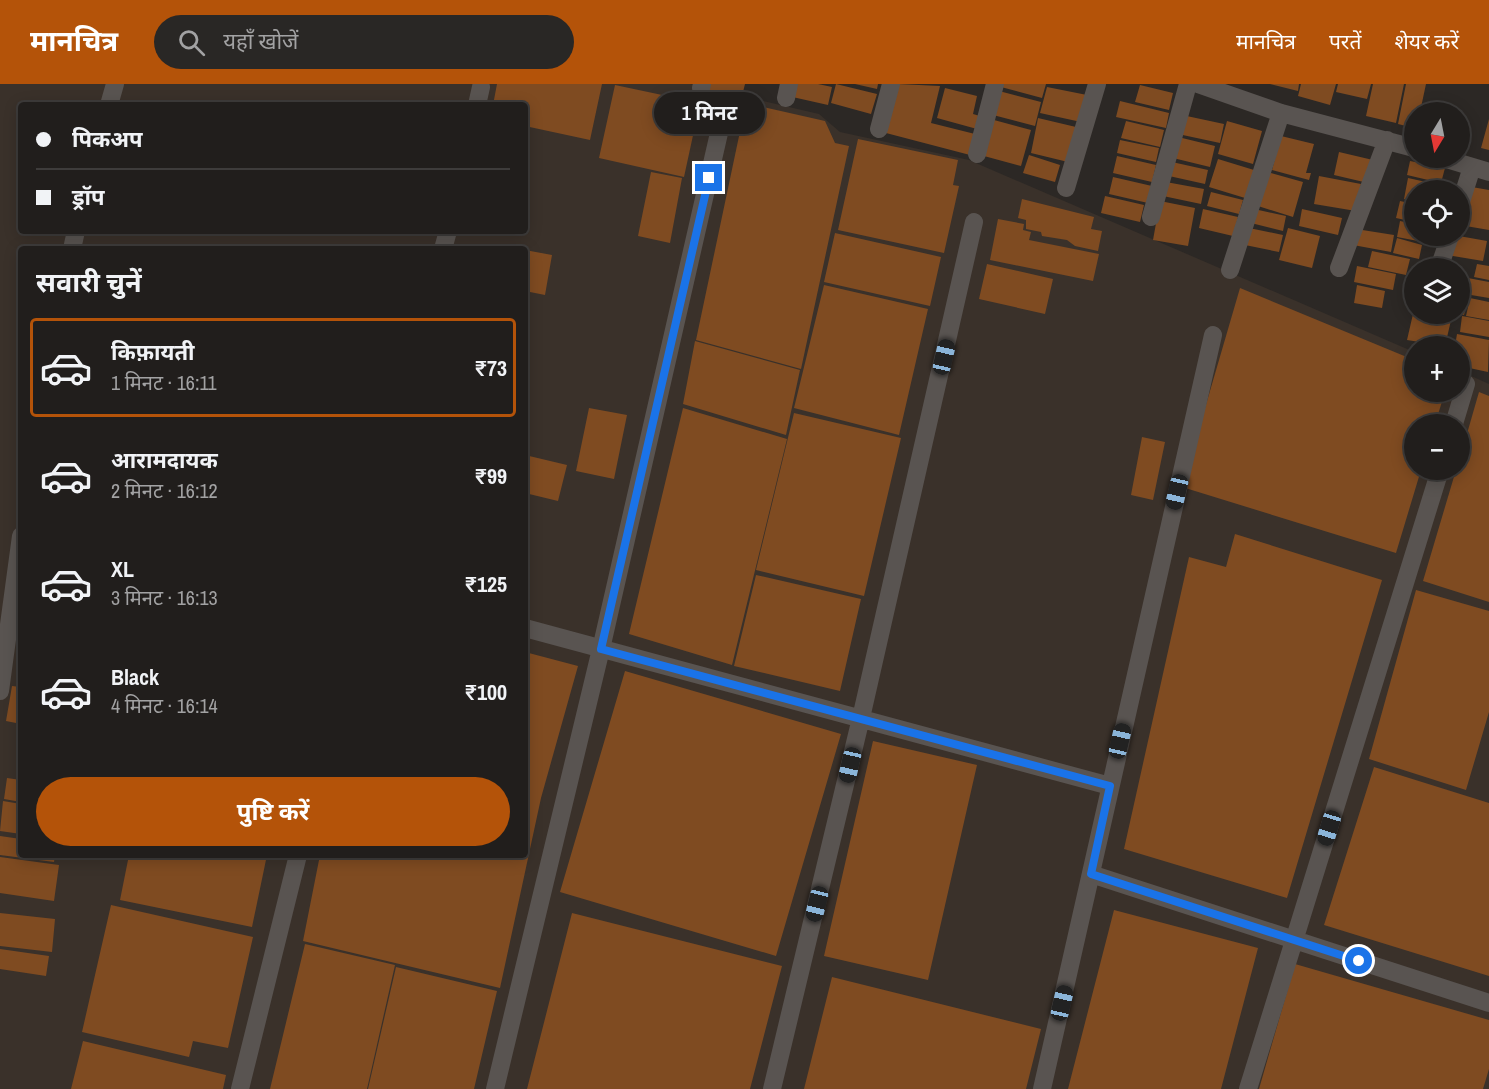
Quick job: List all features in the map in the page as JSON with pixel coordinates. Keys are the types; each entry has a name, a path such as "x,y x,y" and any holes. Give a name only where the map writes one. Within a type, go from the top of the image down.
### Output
{"street":[{"path":"110,102 115,84"},
{"path":"879,129 891,84"},
{"path":"977,154 995,84"},
{"path":"1066,188 1097,84"},
{"path":"1150,217 1188,84"},
{"path":"1198,84 1281,113 1404,145"},
{"path":"478,102 481,87"},
{"path":"1230,270 1281,113"},
{"path":"495,1089 601,649 719,133"},
{"path":"1340,268 1387,140"},
{"path":"1470,188 1481,169"},
{"path":"772,1089 861,718 974,222"},
{"path":"1042,1089 1213,334"},
{"path":"1248,1089 1437,480"},
{"path":"0,691 18,558"},
{"path":"528,629 1110,786"},
{"path":"240,1089 297,858"},
{"path":"1091,874 1489,1003"}],"shaded area":[{"path":"0,84 690,84 819,114 840,132 969,160 1404,348 1404,402 1470,402 1470,375 1489,384 1489,1089 0,1089"}],"building":[{"path":"497,84 602,84 590,140 528,127 528,102 494,102"},
{"path":"708,84 745,84 741,100 706,93"},
{"path":"791,84 818,84 832,87 828,105 788,96"},
{"path":"836,84 877,94 871,114 831,103"},
{"path":"855,84 878,84 877,89"},
{"path":"898,84 940,86 931,123 975,134 970,155 886,133"},
{"path":"1001,84 1046,84 1042,98 1001,87"},
{"path":"1270,84 1299,84 1298,91"},
{"path":"1301,84 1336,84 1330,105 1298,96"},
{"path":"1338,84 1371,84 1367,99 1336,92"},
{"path":"1373,84 1404,84 1396,123 1366,116"},
{"path":"1406,84 1426,84 1422,102 1404,102 1404,126 1398,124"},
{"path":"615,85 700,103 684,177 599,158"},
{"path":"1140,85 1173,93 1169,110 1135,102"},
{"path":"1047,87 1087,95 1081,122 1040,113"},
{"path":"945,88 977,96 973,114 980,116 977,129 937,118"},
{"path":"999,91 1041,102 1035,126 993,115"},
{"path":"1120,101 1169,113 1166,128 1116,117"},
{"path":"746,103 825,121 835,143 849,146 801,369 696,340"},
{"path":"1182,115 1224,124 1220,143 1178,134"},
{"path":"1038,118 1076,127 1068,162 1031,153"},
{"path":"1489,119 1489,150 1481,148"},
{"path":"994,120 1031,130 1021,166 984,156"},
{"path":"1126,121 1164,130 1160,147 1121,138"},
{"path":"1227,121 1262,131 1253,164 1218,154"},
{"path":"1281,136 1314,144 1306,173 1311,173 1309,180 1272,170"},
{"path":"1178,137 1215,146 1210,167 1173,158"},
{"path":"858,139 958,160 953,185 959,186 944,253 838,230"},
{"path":"1120,140 1159,148 1156,162 1117,153"},
{"path":"1339,152 1373,160 1368,183 1334,175"},
{"path":"1029,155 1060,165 1055,182 1023,173"},
{"path":"1117,156 1156,165 1152,182 1113,173"},
{"path":"1218,159 1254,170 1245,198 1209,187"},
{"path":"1172,162 1208,170 1205,184 1169,176"},
{"path":"1408,168 1445,168 1442,180 1428,180 1407,175"},
{"path":"651,172 682,178 670,243 638,236"},
{"path":"1267,172 1303,182 1293,217 1258,206"},
{"path":"1319,176 1361,184 1356,211 1314,204"},
{"path":"1113,177 1152,186 1148,203 1109,194"},
{"path":"1166,182 1204,189 1201,204 1163,196"},
{"path":"1470,187 1489,190 1489,230 1470,227"},
{"path":"1211,192 1243,200 1239,214 1207,206"},
{"path":"1105,196 1144,205 1140,222 1101,213"},
{"path":"1022,199 1094,217 1091,229 1102,231 1098,251 1075,246 1067,240 1042,236 1041,232 1026,229 1026,220 1018,218"},
{"path":"1160,201 1195,208 1188,246 1153,240"},
{"path":"1400,201 1404,202 1404,220 1396,218"},
{"path":"1203,209 1238,217 1233,236 1199,228"},
{"path":"1254,209 1286,216 1283,231 1251,223"},
{"path":"1302,209 1342,218 1338,235 1299,226"},
{"path":"998,219 1024,224 1023,230 1031,232 1029,240 1099,254 1093,281 990,260"},
{"path":"1400,221 1404,222 1404,238 1397,237"},
{"path":"1249,228 1283,235 1279,252 1245,245"},
{"path":"1288,228 1320,236 1312,268 1279,260"},
{"path":"1356,229 1394,235 1391,252 1353,245"},
{"path":"835,233 941,257 930,306 824,282"},
{"path":"1397,238 1404,240 1404,246 1422,246 1419,258 1393,253"},
{"path":"1470,238 1487,241 1483,261 1447,255 1453,246 1470,246"},
{"path":"528,251 552,255 545,295 528,292"},
{"path":"1372,251 1405,258 1404,275 1368,267"},
{"path":"987,264 1053,279 1045,314 979,299"},
{"path":"1477,264 1489,266 1489,280 1474,277"},
{"path":"1357,266 1396,274 1393,290 1354,282"},
{"path":"1470,278 1489,282 1489,298 1470,295"},
{"path":"824,285 928,309 899,435 794,408"},
{"path":"1357,285 1385,291 1382,308 1354,303"},
{"path":"1240,288 1404,356 1404,402 1442,402 1438,414 1404,414 1404,480 1418,480 1396,553 1182,487"},
{"path":"1470,298 1489,302 1489,320 1470,317"},
{"path":"1470,317 1489,321 1489,337 1460,332 1461,324 1470,324"},
{"path":"1411,324 1450,324 1447,336 1408,336"},
{"path":"1470,336 1489,340 1488,372 1470,368"},
{"path":"695,341 800,370 786,435 683,404"},
{"path":"1479,392 1489,396 1489,602 1423,581 1453,480 1470,480 1470,423"},
{"path":"589,408 627,415 614,479 576,471"},
{"path":"683,408 787,439 732,665 629,634"},
{"path":"794,413 901,438 864,596 756,570"},
{"path":"1142,437 1165,442 1153,500 1131,495"},
{"path":"528,456 567,465 558,501 528,494"},
{"path":"1235,534 1382,580 1287,898 1124,849 1189,557 1226,567"},
{"path":"756,575 861,599 840,691 734,666"},
{"path":"1416,590 1489,611 1489,712 1466,790 1369,759"},
{"path":"17,611 18,634 13,633"},
{"path":"528,653 578,666 541,798 500,988 303,941 319,858 528,858"},
{"path":"625,671 841,734 776,956 560,892"},
{"path":"12,686 18,687 18,723 6,721"},
{"path":"873,741 977,765 928,980 824,956"},
{"path":"1374,767 1489,803 1489,976 1324,925"},
{"path":"7,778 18,780 18,801 4,799"},
{"path":"3,801 18,804 18,834 0,831"},
{"path":"0,836 18,839 18,857 0,855"},
{"path":"0,857 59,865 54,901 0,893"},
{"path":"23,858 55,858 54,862"},
{"path":"128,858 266,858 252,927 120,900"},
{"path":"111,905 253,937 228,1048 193,1041 189,1057 82,1032"},
{"path":"1114,910 1258,948 1221,1089 1068,1089"},
{"path":"0,913 55,919 52,952 0,946"},
{"path":"572,913 782,966 750,1089 527,1089"},
{"path":"305,944 395,965 367,1089 270,1089"},
{"path":"0,949 49,956 46,976 0,969"},
{"path":"1295,964 1489,1020 1489,1069 1483,1089 1259,1089"},
{"path":"396,967 497,991 474,1089 368,1089"},
{"path":"832,977 1041,1029 1026,1089 804,1089"},
{"path":"83,1041 226,1075 223,1089 71,1089"}],"route":[{"path":"709,178 601,649 1110,786 1091,874 1359,961"}]}
